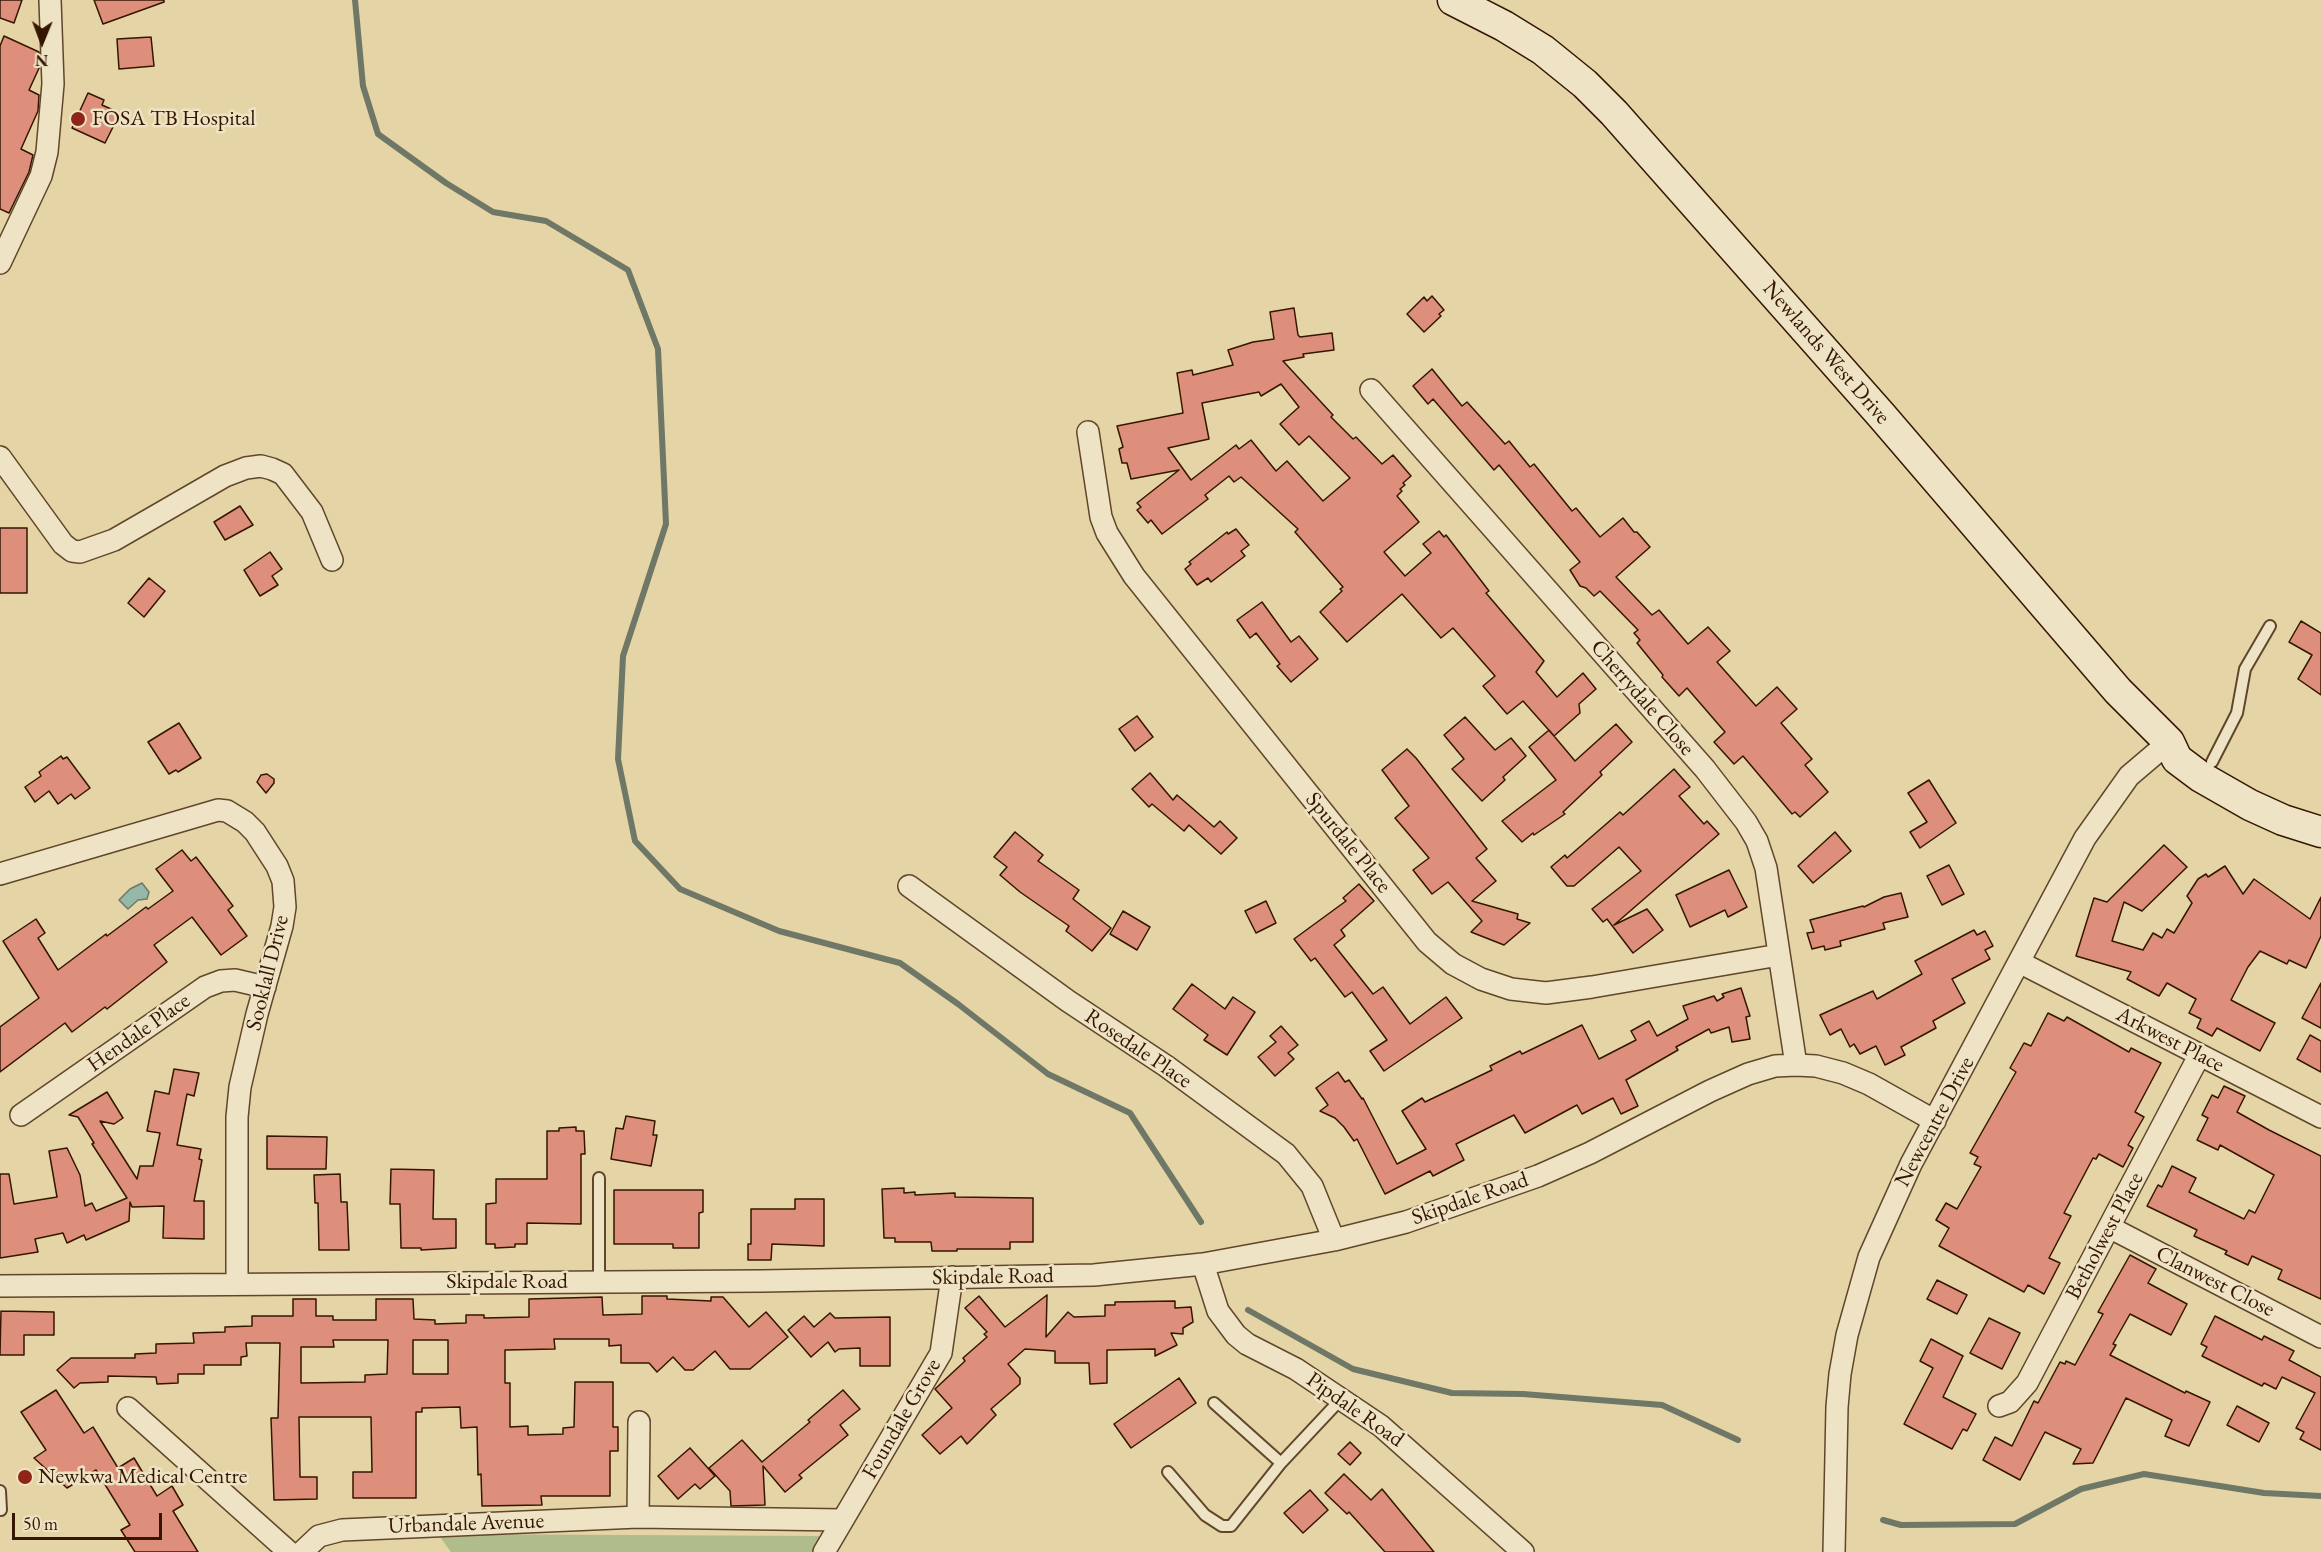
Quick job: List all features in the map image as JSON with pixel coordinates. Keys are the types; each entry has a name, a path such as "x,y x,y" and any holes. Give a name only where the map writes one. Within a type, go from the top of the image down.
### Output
{"street":[{"path":"0,263 41,176 47,152 53,84 50,0"},
{"name":"Newlands West Drive","path":"1453,0 1544,50 1585,84 1614,114 1882,416 2118,691 2169,742 2177,759 2201,777 2258,808 2321,832"},
{"name":"Cherrydale Close","path":"1371,390 1697,761 1746,822 1757,841 1766,868 1796,1065"},
{"name":"Spurdale Place","path":"1088,432 1101,517 1107,533 1134,576 1427,942 1453,964 1481,979 1511,989 1546,993 1779,955"},
{"path":"0,457 63,544 72,551 80,552 114,540 225,476 246,468 261,466 272,469 283,474 312,512 332,560"},
{"name":"Newlands West Drive","path":"2169,742 2184,747 2282,799 2321,813"},
{"name":"Newcentre Drive","path":"1834,1552 1837,1407 1847,1335 1869,1257 1911,1164 2085,838 2129,776 2169,742"},
{"name":"Sooklall Drive","path":"0,874 218,810 227,811 245,822 255,832 277,866 283,881 285,907 282,926 257,1014 240,1087 237,1117 237,1284"},
{"name":"Rosedale Place","path":"909,886 1068,1001 1166,1066 1286,1154 1312,1186 1334,1240"},
{"name":"Arkwest Place","path":"2019,962 2321,1117"},
{"name":"Hendale Place","path":"21,1114 205,987 221,981 234,981 265,987"},
{"name":"Betholwest Place","path":"2000,1406 2010,1402 2027,1383 2199,1056"},
{"name":"Skipdale Road","path":"0,1286 872,1280 1094,1275 1203,1264 1334,1240 1406,1222 1538,1176 1590,1153 1710,1091 1748,1074 1775,1066 1816,1066 1843,1073 1869,1084 1935,1121"},
{"name":"Clanwest Close","path":"2109,1227 2321,1337"},
{"name":"Pipdale Road","path":"1203,1264 1218,1311 1236,1335 1247,1344 1296,1369 1381,1426 1522,1552"},
{"name":"Foundale Grove","path":"824,1552 941,1353 952,1277"},
{"path":"128,1408 289,1552"},
{"path":"638,1517 639,1422"},
{"name":"Urbandale Avenue","path":"302,1552 320,1536 342,1530 638,1517 842,1520"}],"lane":[{"path":"2212,762 2237,712 2245,669 2270,626"},
{"path":"599,1178 599,1282"},
{"path":"1168,1472 1205,1515 1226,1527 1233,1524 1281,1463 1341,1399"},
{"path":"1214,1403 1281,1463"},
{"path":"0,1491 1,1510"}],"green space":[{"path":"438,1534 824,1536 818,1540 821,1547 811,1552 451,1552"}],"shaded area":[{"path":"142,883 149,892 147,899 138,900 128,909 119,900 130,889"}],"building":[{"path":"0,0 22,0 14,23 0,18"},
{"path":"94,0 164,0 164,2 103,24"},
{"path":"4,36 39,52 40,66 29,90 39,95 38,111 21,149 33,155 29,172 9,213 0,209 0,46"},
{"path":"151,37 154,66 119,69 117,39"},
{"path":"88,93 104,100 102,105 120,113 105,143 72,128"},
{"path":"1432,296 1444,310 1439,314 1441,316 1424,332 1407,314 1424,297 1427,301"},
{"path":"1294,308 1300,337 1332,333 1334,350 1303,354 1304,357 1283,361 1353,439 1356,437 1382,464 1393,455 1411,476 1403,483 1405,485 1397,496 1419,522 1384,552 1405,576 1431,553 1423,544 1439,531 1444,537 1446,535 1489,591 1486,593 1544,661 1536,672 1557,697 1583,673 1596,689 1579,704 1580,713 1554,736 1523,701 1507,714 1483,686 1495,676 1453,628 1441,638 1402,594 1347,642 1320,612 1342,591 1340,589 1343,587 1295,532 1298,529 1241,477 1234,482 1229,476 1205,495 1208,499 1162,534 1151,520 1148,523 1137,510 1141,507 1137,503 1179,470 1131,479 1127,463 1122,463 1119,449 1123,447 1117,426 1183,413 1177,373 1192,370 1193,375 1233,365 1228,350 1253,342 1274,339 1270,312","holes":["1281,384 1299,407 1280,424 1299,445 1309,436 1350,478 1323,501 1287,461 1276,471 1251,440 1239,449 1236,445 1191,480 1168,448 1209,439 1202,403 1259,392 1261,396"]},
{"path":"1432,369 1462,406 1467,402 1505,444 1509,441 1530,467 1534,464 1572,511 1576,508 1600,537 1623,518 1634,532 1637,532 1650,547 1616,577 1652,615 1659,610 1688,644 1708,627 1730,651 1717,662 1756,706 1777,687 1797,709 1781,723 1812,759 1805,765 1828,792 1800,817 1795,812 1792,814 1743,756 1734,764 1714,742 1725,732 1687,688 1679,696 1662,677 1663,675 1637,643 1640,640 1634,633 1638,630 1600,591 1594,596 1586,588 1580,586 1570,570 1580,562 1499,465 1494,470 1433,399 1428,404 1413,386"},
{"path":"240,506 253,525 225,540 214,522"},
{"path":"0,528 27,528 27,593 0,593"},
{"path":"1236,529 1249,545 1241,551 1245,556 1211,582 1208,578 1197,585 1185,569 1191,564 1189,562 1227,532 1228,534"},
{"path":"270,552 282,569 272,576 278,585 260,596 244,570"},
{"path":"149,578 165,591 144,617 128,603"},
{"path":"1262,602 1291,642 1299,636 1318,659 1291,682 1277,666 1280,664 1256,633 1250,638 1237,620"},
{"path":"2301,621 2321,633 2321,695 2298,679 2312,655 2289,642"},
{"path":"1137,716 1153,737 1135,751 1119,729"},
{"path":"1465,717 1495,750 1511,738 1526,756 1482,801 1452,769 1464,759 1444,735"},
{"path":"179,723 201,758 178,772 176,770 169,774 148,742"},
{"path":"1616,724 1632,742 1600,772 1602,775 1563,812 1565,814 1522,842 1502,821 1556,780 1529,747 1549,730 1575,761"},
{"path":"1407,749 1487,849 1476,858 1496,881 1472,901 1518,914 1517,919 1530,923 1504,945 1471,932 1482,921 1448,882 1432,894 1413,870 1429,858 1395,818 1409,806 1382,770"},
{"path":"61,756 63,759 67,757 90,788 75,799 71,794 58,804 49,791 35,802 25,787 41,776 39,772"},
{"path":"1674,769 1690,787 1679,796 1704,824 1707,821 1719,834 1614,925 1647,909 1663,930 1633,953 1607,919 1603,922 1592,909 1641,871 1619,847 1574,886 1567,886 1551,867 1565,855 1567,858 1620,812 1623,815"},
{"path":"1150,773 1173,800 1177,795 1214,827 1220,821 1237,838 1221,854 1189,825 1184,831 1152,804 1149,807 1132,789"},
{"path":"267,774 274,779 274,783 266,793 257,782 261,775"},
{"path":"1929,780 1956,823 1920,848 1910,832 1927,822 1908,793"},
{"path":"1015,832 1043,855 1038,861 1079,890 1073,899 1111,928 1092,951 1066,931 1069,926 1000,875 1007,867 994,857"},
{"path":"1835,832 1851,851 1813,883 1798,866"},
{"path":"2164,845 2187,867 2142,911 2124,902 2112,941 2143,950 2153,933 2162,938 2167,929 2174,933 2192,903 2187,896 2198,879 2206,874 2208,877 2225,866 2243,894 2254,879 2310,919 2321,897 2321,936 2306,968 2289,960 2287,964 2260,951 2248,967 2231,1000 2275,1023 2260,1051 2217,1028 2212,1036 2197,1028 2201,1019 2189,1013 2196,999 2167,983 2159,996 2127,979 2131,972 2076,956 2094,898 2107,902"},
{"path":"182,850 191,861 196,857 233,906 228,910 247,936 221,955 192,917 154,945 167,962 107,1009 105,1007 72,1032 65,1023 0,1072 0,1027 39,998 3,941 36,919 45,933 38,938 58,970 106,934 107,936 146,907 148,909 173,891 156,869"},
{"path":"1949,865 1964,894 1942,905 1927,876"},
{"path":"1729,870 1747,907 1728,917 1725,910 1690,927 1676,895"},
{"path":"1359,884 1374,901 1341,930 1345,936 1334,945 1373,994 1383,987 1410,1024 1446,997 1462,1018 1384,1071 1370,1051 1387,1040 1352,992 1345,997 1315,958 1311,961 1294,939 1346,901 1343,898"},
{"path":"1901,893 1908,917 1883,923 1885,929 1840,941 1841,946 1825,950 1824,946 1812,949 1807,933 1814,932 1810,920 1864,907 1884,897"},
{"path":"1266,901 1276,923 1256,933 1245,911"},
{"path":"1123,911 1150,927 1137,950 1110,934"},
{"path":"1974,930 1977,935 1985,931 1993,946 1985,950 1990,959 1952,979 1965,1003 1933,1021 1936,1028 1901,1047 1905,1055 1885,1065 1876,1046 1860,1054 1854,1044 1850,1047 1841,1029 1830,1035 1820,1015 1873,991 1877,999 1922,974 1915,961"},
{"path":"2321,983 2321,1028 2302,1018"},
{"path":"1192,984 1225,1009 1233,997 1255,1012 1227,1055 1204,1040 1208,1035 1173,1009"},
{"path":"1741,988 1750,1016 1746,1017 1750,1039 1732,1042 1729,1027 1711,1033 1709,1029 1676,1047 1678,1050 1626,1080 1638,1106 1621,1114 1613,1098 1582,1114 1577,1105 1525,1133 1514,1115 1456,1144 1464,1160 1433,1176 1430,1171 1385,1194 1357,1139 1354,1141 1335,1118 1320,1111 1328,1105 1316,1088 1338,1072 1345,1082 1349,1080 1363,1098 1397,1164 1426,1149 1402,1111 1422,1098 1425,1102 1492,1070 1490,1066 1520,1051 1522,1054 1582,1025 1599,1059 1636,1040 1631,1031 1649,1021 1657,1036 1688,1019 1683,1006 1714,996 1717,1001 1724,997 1722,994"},
{"path":"2048,1013 2064,1021 2067,1017 2129,1052 2131,1048 2161,1063 2135,1112 2144,1117 2128,1145 2133,1148 2123,1167 2099,1154 2096,1159 2093,1158 2064,1213 2071,1216 2049,1258 2060,1263 2044,1294 2028,1285 2024,1292 1939,1246 1949,1228 1936,1220 1946,1203 1957,1209 1981,1167 1974,1164 1978,1157 1970,1153 2016,1072 2010,1068 2024,1043 2031,1046"},
{"path":"1281,1026 1298,1045 1288,1053 1294,1059 1275,1076 1258,1057 1276,1042 1270,1036"},
{"path":"2310,1035 2321,1041 2321,1072 2297,1059"},
{"path":"174,1069 199,1073 194,1096 187,1094 177,1145 201,1149 199,1159 202,1160 194,1201 204,1201 204,1239 163,1238 164,1206 132,1207 130,1202 129,1221 86,1240 84,1235 67,1243 63,1233 35,1239 38,1252 0,1258 0,1174 9,1174 14,1204 57,1197 49,1151 67,1148 80,1175 85,1206 92,1203 96,1211 127,1198 92,1144 94,1143 78,1117 69,1115 107,1092 123,1118 114,1124 100,1121 137,1179 140,1166 153,1166 160,1133 147,1131 155,1091 169,1094"},
{"path":"2224,1086 2245,1096 2237,1112 2321,1156 2321,1299 2278,1279 2282,1270 2252,1256 2248,1265 2225,1254 2227,1251 2194,1236 2197,1230 2147,1206 2158,1185 2162,1187 2172,1166 2196,1178 2189,1192 2244,1219 2249,1210 2255,1213 2274,1175 2220,1145 2218,1150 2197,1140 2208,1118 2202,1115 2212,1095 2218,1098"},
{"path":"626,1116 655,1121 653,1135 657,1135 651,1166 611,1159 616,1128 623,1129"},
{"path":"576,1127 576,1131 584,1131 585,1154 581,1154 581,1224 527,1223 527,1244 495,1248 495,1244 486,1244 486,1204 496,1203 496,1179 547,1179 547,1131"},
{"path":"267,1136 327,1137 326,1169 267,1169"},
{"path":"391,1169 434,1170 433,1219 456,1219 456,1248 421,1250 421,1248 401,1248 400,1204 390,1204"},
{"path":"340,1174 341,1202 347,1202 349,1250 319,1250 318,1203 315,1203 314,1175"},
{"path":"904,1188 904,1193 915,1192 915,1195 955,1193 955,1197 1033,1198 1033,1242 1010,1242 1010,1249 932,1251 931,1242 895,1242 895,1238 884,1238 882,1189"},
{"path":"614,1190 703,1190 703,1212 699,1213 699,1248 673,1248 673,1244 614,1244"},
{"path":"795,1199 824,1199 824,1246 772,1244 771,1260 748,1260 748,1244 751,1244 751,1209 795,1209"},
{"path":"2130,1255 2156,1269 2148,1283 2187,1304 2171,1335 2130,1314 2113,1344 2116,1345 2110,1355 2185,1393 2186,1391 2210,1402 2189,1446 2165,1436 2172,1420 2126,1398 2093,1463 2073,1464 2081,1449 2045,1432 2020,1480 1983,1460 1995,1437 2012,1446 2034,1401 2038,1403 2060,1362 2065,1364 2066,1361 2075,1365 2103,1314 2098,1312"},
{"path":"1937,1280 1967,1295 1957,1314 1927,1299"},
{"path":"1047,1295 1046,1337 1068,1312 1074,1317 1105,1316 1105,1305 1115,1305 1115,1302 1175,1301 1175,1308 1191,1307 1193,1322 1183,1328 1183,1334 1171,1333 1177,1345 1155,1356 1155,1349 1107,1350 1107,1383 1090,1384 1089,1363 1055,1363 1055,1351 1025,1349 1008,1364 1020,1378 1020,1384 991,1409 996,1415 967,1444 961,1436 940,1454 922,1435 952,1408 935,1389 965,1361 963,1358 987,1337 984,1334 987,1332 965,1308 979,1296 1005,1327"},
{"path":"642,1296 667,1296 667,1299 711,1301 711,1297 723,1297 749,1327 766,1312 788,1337 750,1369 730,1369 715,1351 693,1370 685,1370 673,1357 657,1372 649,1363 621,1363 621,1345 609,1346 609,1339 554,1339 555,1349 505,1350 505,1383 510,1383 510,1427 528,1426 528,1435 563,1434 563,1428 574,1427 575,1382 613,1382 613,1427 618,1427 618,1451 610,1451 610,1496 541,1496 542,1505 482,1506 481,1474 478,1475 477,1427 461,1428 460,1407 422,1408 422,1412 416,1412 416,1498 353,1498 353,1472 372,1472 371,1417 299,1417 300,1477 317,1477 317,1499 274,1500 271,1418 278,1418 280,1343 246,1343 247,1356 241,1357 241,1365 204,1365 204,1374 178,1374 178,1383 157,1384 156,1377 108,1376 108,1382 80,1383 74,1388 57,1370 71,1358 135,1358 135,1354 156,1353 156,1344 194,1343 193,1333 225,1332 225,1327 252,1326 252,1316 293,1316 293,1299 316,1299 316,1316 333,1316 333,1320 376,1320 376,1299 413,1299 414,1319 435,1320 435,1324 466,1323 466,1315 484,1315 484,1318 529,1317 529,1299 602,1297 603,1315 642,1314","holes":["333,1340 388,1340 387,1374 365,1375 365,1382 301,1383 301,1347 334,1347","413,1340 448,1340 448,1374 413,1374"]},
{"path":"1,1311 54,1312 54,1335 24,1335 24,1355 0,1355"},
{"path":"830,1313 835,1318 890,1317 890,1366 860,1366 860,1348 839,1349 835,1352 828,1342 811,1357 788,1330 804,1316 814,1327"},
{"path":"2215,1316 2262,1340 2264,1336 2294,1351 2289,1360 2321,1377 2321,1450 2300,1439 2304,1432 2296,1428 2315,1393 2282,1377 2276,1389 2264,1383 2262,1386 2202,1356 2207,1347 2201,1344"},
{"path":"1989,1318 2020,1333 2002,1369 1970,1353"},
{"path":"1931,1339 1963,1356 1943,1397 1976,1414 1967,1431 1963,1429 1952,1449 1904,1424 1933,1368 1920,1361"},
{"path":"1179,1378 1196,1403 1131,1448 1114,1424"},
{"path":"56,1390 84,1433 93,1427 118,1468 134,1458 157,1496 172,1486 183,1505 173,1511 198,1552 135,1552 121,1530 130,1525 96,1470 67,1488 34,1458 46,1450 21,1412"},
{"path":"843,1390 860,1409 840,1425 848,1435 799,1475 802,1478 785,1492 763,1466 765,1505 731,1506 730,1491 709,1468 742,1440 762,1462 810,1422 808,1420"},
{"path":"2237,1406 2269,1423 2259,1442 2227,1425"},
{"path":"1350,1442 1361,1453 1350,1465 1338,1454"},
{"path":"690,1448 715,1476 700,1489 695,1484 678,1499 658,1476"},
{"path":"1344,1474 1371,1500 1382,1489 1434,1552 1385,1552 1349,1512 1347,1514 1325,1493"},
{"path":"1310,1490 1328,1510 1303,1533 1284,1513"}],"waterway":[{"path":"355,0 363,86 378,134 446,183 493,212 546,221 628,270 658,349 666,524 623,656 618,759 635,841 680,889 779,931 900,963 958,1004 1048,1074 1130,1113 1201,1222"},
{"path":"1248,1310 1353,1369 1452,1393 1523,1394 1662,1405 1738,1440"},
{"path":"1883,1520 1901,1525 2015,1524 2081,1489 2144,1474 2264,1493 2321,1496"}],"place":[{"name":"FOSA TB Hospital","path":"78,119"},
{"name":"Newkwa Medical Centre","path":"25,1477"}]}
